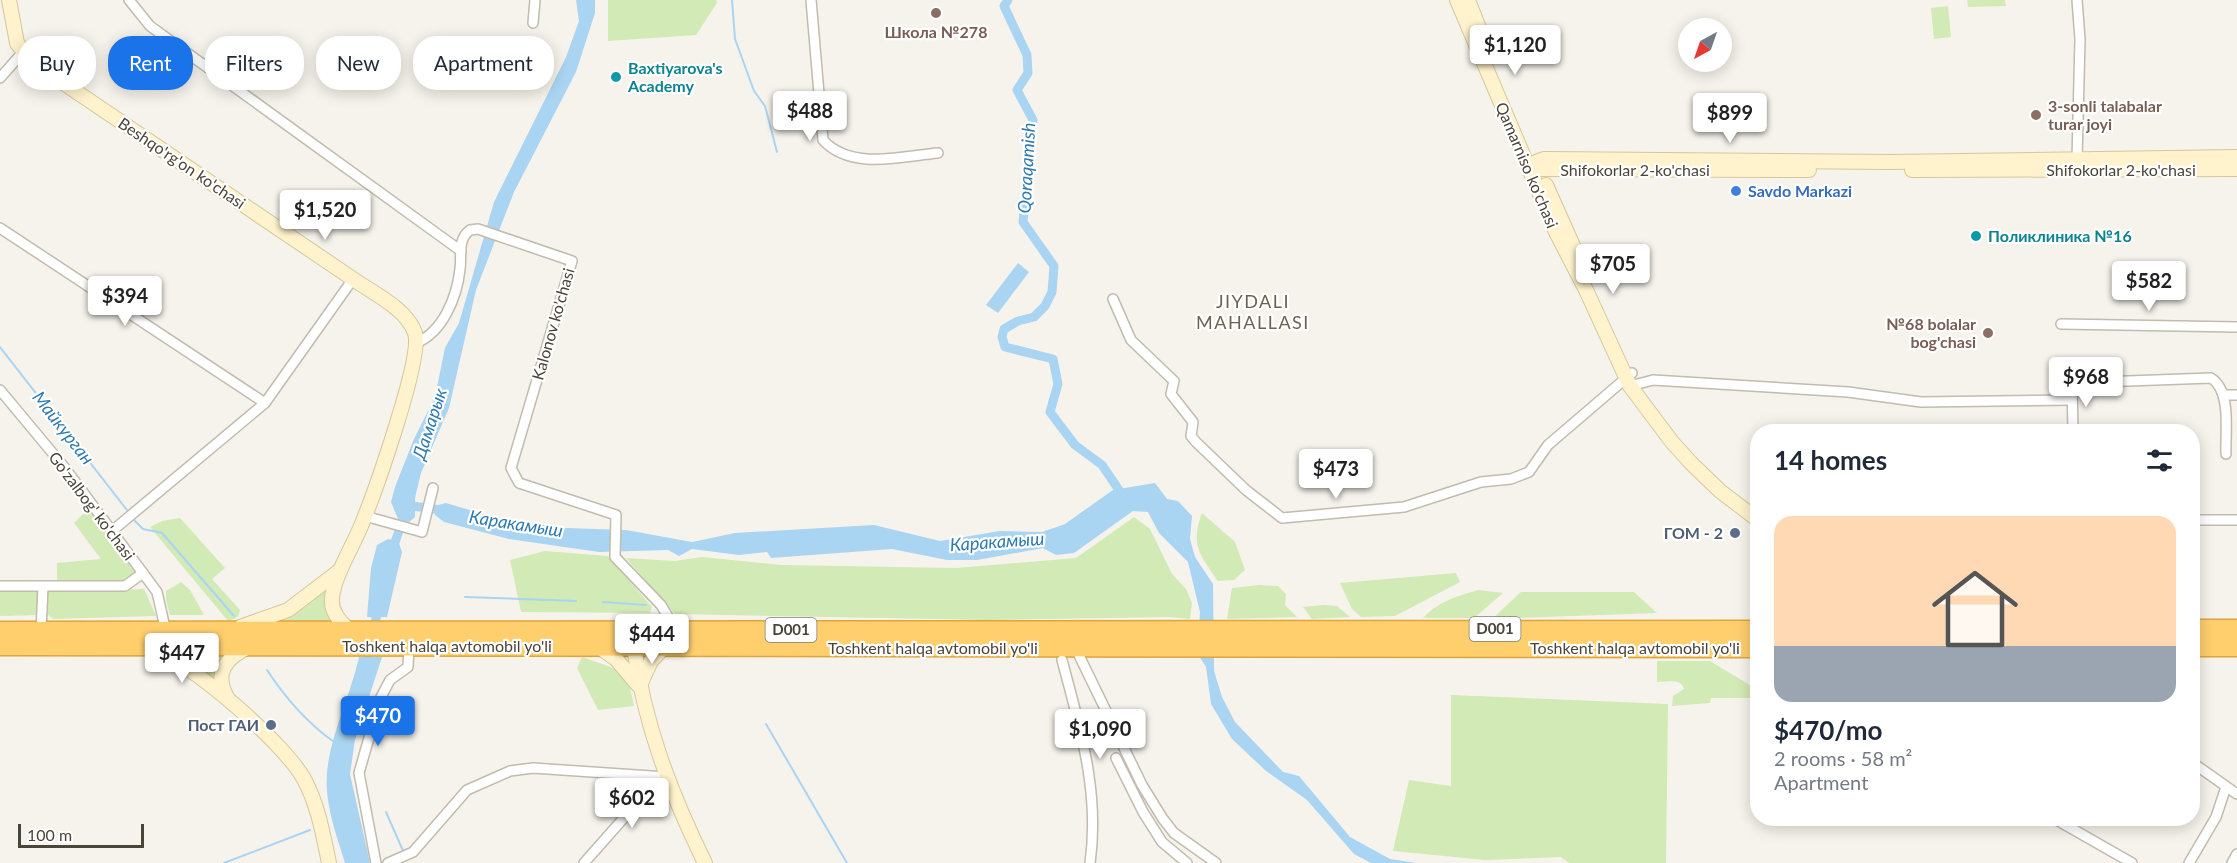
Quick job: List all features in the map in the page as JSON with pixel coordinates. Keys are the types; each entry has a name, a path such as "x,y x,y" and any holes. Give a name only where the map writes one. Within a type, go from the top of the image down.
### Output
{"highway":[{"name":"Toshkent halqa avtomobil yo'li","path":"0,646 166,632 225,632 402,642 599,647 675,630 830,630 1233,639 1555,629 1750,630"},
{"path":"1555,629 1555,649"},
{"path":"2200,629 2237,629"},
{"path":"830,630 830,648"},
{"name":"Toshkent halqa avtomobil yo'li","path":"0,632 41,632 70,639 144,646 252,646 352,639"},
{"name":"Toshkent halqa avtomobil yo'li","path":"402,642 634,639 664,647 830,648 1069,654 1185,639"},
{"name":"Toshkent halqa avtomobil yo'li","path":"1233,639 1555,649 1750,648"},
{"path":"2200,647 2237,647"}],"main road":[{"path":"9,0 14,33 18,42"},
{"name":"Qamarniso ko'chasi","path":"1457,0 1535,167"},
{"name":"Qamarniso ko'chasi","path":"1468,0 1535,167 1556,232 1631,379 1674,439 1720,491 1750,514"},
{"name":"Beshqo'rg'on ko'chasi","path":"74,90 353,279 405,317 413,329 416,343"},
{"name":"Shifokorlar 2-ko'chasi","path":"1535,167 1561,159 1890,162 2237,157"},
{"name":"Shifokorlar 2-ko'chasi","path":"1535,167 2237,169"},
{"path":"352,639 336,616 332,600 365,516 403,399 416,343"},
{"name":"Qamarniso ko'chasi","path":"1674,439 1750,505"},
{"path":"225,632 288,610 322,587 343,568"},
{"path":"634,639 639,687 663,777 705,863"},
{"path":"144,646 170,656 200,676 284,752 300,773 319,815 328,863"},
{"path":"231,703 223,687 221,670 232,656 252,646"},
{"path":"599,647 616,659 639,687"},
{"path":"639,687 651,661 664,647"}],"street":[{"path":"129,0 150,26 461,251"},
{"path":"533,22 535,0"},
{"path":"812,0 823,140 831,148 840,152 870,160 938,153"},
{"path":"2077,0 2080,39 2077,160"},
{"path":"0,78 18,57"},
{"path":"0,228 265,404"},
{"name":"Kalonov ko'chasi","path":"416,343 429,338 443,320 457,285 464,236 470,230 477,229 572,261 511,468 519,483 616,517 615,557 661,605 675,630"},
{"path":"112,531 265,404 353,279"},
{"path":"1113,299 1131,340 1174,381 1171,394 1193,422 1191,436 1246,490 1282,518 1404,507 1481,482 1510,479 1529,472 1548,445 1631,379 1829,391 1921,402 2073,400"},
{"path":"2061,324 2237,327"},
{"path":"2073,424 2072,383 2211,378 2219,386 2223,395 2226,454"},
{"name":"Go'zalbog' ko'chasi","path":"0,390 23,415 157,592 166,632"},
{"path":"2223,395 2237,395"},
{"path":"365,516 422,532 433,488"},
{"path":"2200,520 2237,520"},
{"path":"0,586 125,586 143,573"},
{"path":"41,632 43,587"},
{"path":"376,863 358,773 380,699 390,680 408,667 402,642"},
{"path":"1069,654 1095,811 1090,863"},
{"path":"1069,654 1163,819 1174,834 1216,863"},
{"path":"1116,758 1143,812 1162,842 1187,863"},
{"path":"388,863 413,852 467,790 510,771 533,768 663,777"},
{"path":"2200,768 2237,794"},
{"path":"584,863 663,777"},
{"path":"2189,863 2216,818 2226,787"},
{"path":"2067,826 2132,863"},
{"path":"2232,863 2237,854"}],"green space":[{"path":"608,0 716,0 717,3 696,35 608,41"},
{"path":"1967,0 2005,0 2006,6 1968,7"},
{"path":"1948,6 1951,37 1934,39 1931,8"},
{"path":"88,509 135,572 126,580 57,584 57,563 101,559 74,523"},
{"path":"1202,513 1235,542 1245,570 1234,580 1218,581 1202,556 1197,542 1197,533"},
{"path":"1134,517 1150,529 1172,574 1186,589 1192,603 1190,619 1170,617 989,620 675,614 626,558 675,561 702,557 781,565 957,568 1076,558"},
{"path":"180,518 225,568 212,579 240,610 238,617 228,621 150,527 162,521"},
{"path":"545,551 608,556 652,607 650,613 521,612 510,560"},
{"path":"1456,573 1460,582 1395,616 1361,617 1352,609 1340,583"},
{"path":"181,582 190,590 204,615 170,615 166,591"},
{"path":"1259,585 1278,586 1286,594 1285,605 1297,617 1227,619 1232,588"},
{"path":"144,589 156,616 53,619 47,614 45,595 49,592"},
{"path":"328,589 327,609 330,622 276,622"},
{"path":"1479,590 1503,593 1474,618 1423,618 1442,603"},
{"path":"0,591 39,591 39,615 0,616"},
{"path":"1521,592 1634,592 1657,613 1492,619"},
{"path":"1337,606 1350,617 1312,619 1303,607"},
{"path":"178,657 224,657 213,679"},
{"path":"582,657 618,671 628,684 634,706 598,710 577,668"},
{"path":"1657,661 1710,661 1750,685 1750,698 1711,698 1710,703 1672,706 1673,696 1684,689 1677,682 1657,682"},
{"path":"1451,695 1668,704 1666,863 1569,863 1561,857 1485,860 1393,851 1409,780 1451,786"}],"water":[{"path":"576,0 595,0 595,13 576,72 514,192 476,290 449,408 421,473 415,498 415,517 409,522 398,519 391,502 395,487 414,439 435,397 445,348 459,323 494,202 550,90 554,90 554,81 566,57 579,21"},
{"path":"1018,263 1029,272 998,313 986,305"},
{"path":"1155,483 1167,499 1178,501 1192,516 1190,539 1195,557 1213,584 1214,671 1222,697 1235,722 1283,772 1299,776 1350,837 1390,859 1416,863 1371,863 1354,854 1307,800 1266,771 1232,739 1211,704 1206,667 1197,653 1200,612 1188,562 1159,533 1148,512 1133,511 1074,553 1056,555 1043,548 977,560 947,560 892,549 771,558 767,552 739,555 692,549 679,556 668,550 599,552 509,539 444,522 435,515 438,505 446,503 500,519 566,528 626,530 692,542 735,533 874,525 940,541 1000,531 1042,532 1065,524 1113,490"},
{"path":"388,539 398,541 402,552 387,617 367,617 371,568 377,545"},
{"path":"359,657 382,657 355,740 350,774 370,863 345,863 330,810 327,775 333,741"}],"waterway":[{"path":"732,0 735,39 754,91 765,106 777,152"},
{"name":"Qoraqamish","path":"1008,0 1004,6 1027,55 1028,73 1017,90 1033,120 1023,222 1054,266 1052,292 1045,306 1034,317 1018,321 1004,329 1002,337 1005,347 1053,359 1058,384 1050,412 1075,445 1102,465 1123,496"},
{"name":"Майкурган","path":"0,347 127,510"},
{"name":"Каракамыш","path":"405,505 449,511"},
{"name":"Майкурган","path":"133,519 143,529 162,533 234,616"},
{"name":"Дамарык","path":"392,551 403,519"},
{"path":"465,597 576,601"},
{"path":"603,602 646,605"},
{"name":"Дамарык","path":"365,668 379,605"},
{"name":"Майкурган","path":"267,670 297,709 334,742"},
{"path":"766,724 847,863"},
{"path":"386,812 404,853"},
{"path":"224,863 310,830"}],"place":[{"name":"Школа №278","path":"936,13"},
{"name":"Baxtiyarova's Academy","path":"616,77"},
{"name":"3-sonli talabalar turar joyi","path":"2036,115"},
{"name":"Savdo Markazi","path":"1736,191"},
{"name":"Поликлиника №16","path":"1976,236"},
{"name":"№68 bolalar bog'chasi","path":"1988,333"},
{"name":"ГОМ - 2","path":"1735,533"},
{"name":"Пост ГАИ","path":"271,725"}],"district":[{"name":"JIYDALI MAHALLASI","path":"1253,312"}]}
